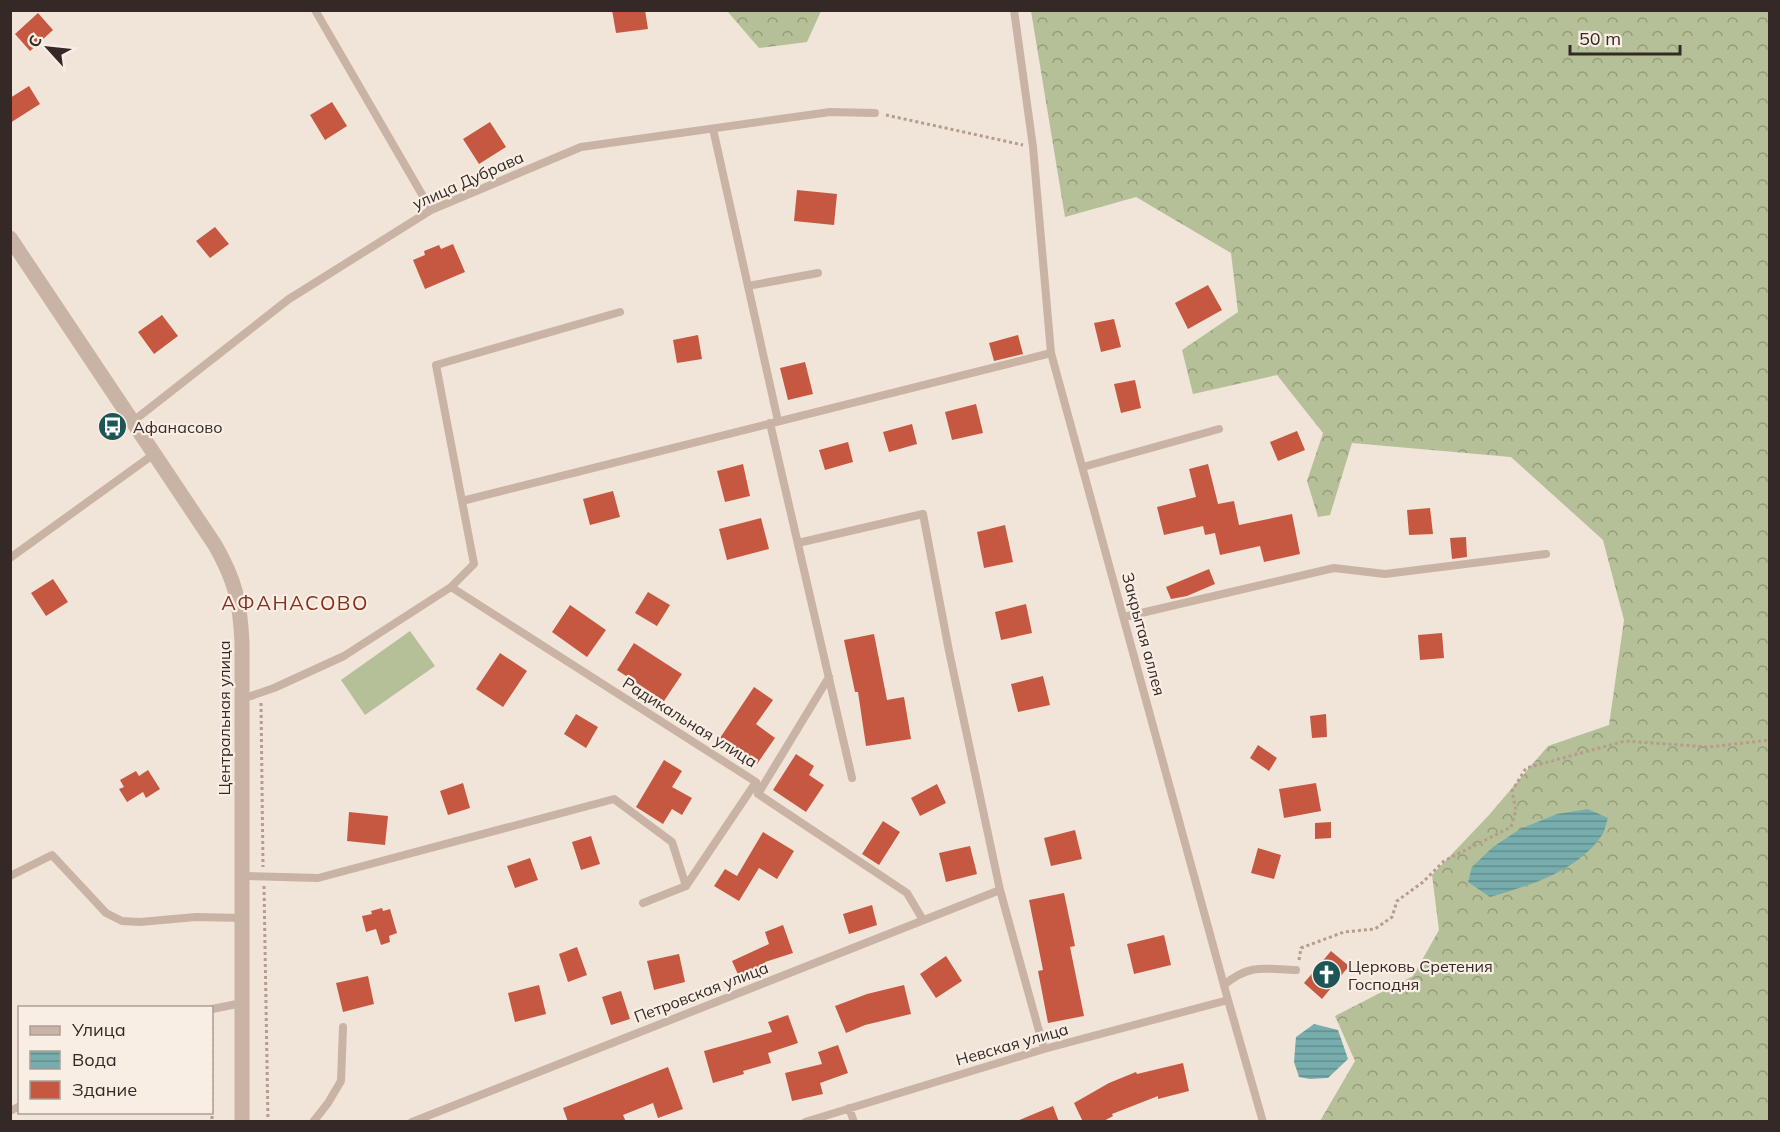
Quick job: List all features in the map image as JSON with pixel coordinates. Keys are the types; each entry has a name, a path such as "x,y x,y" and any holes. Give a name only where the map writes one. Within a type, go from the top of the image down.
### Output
{"street":[{"name":"Центральная улица","path":"10,238 215,544 235,587 240,608 242,699 242,1122"}],"lane":[{"path":"315,10 431,210"},
{"name":"Закрытая аллея","path":"1014,10 1033,147 1051,353 1263,1122"},
{"name":"улица Дубрава","path":"132,423 289,299 431,210 581,147 830,112 875,113"},
{"path":"713,129 748,286 798,543 852,778"},
{"path":"748,286 818,273"},
{"path":"242,699 344,656 451,588 474,564 436,365 620,312"},
{"path":"462,501 1051,353"},
{"path":"1083,467 1219,429"},
{"path":"10,558 154,454"},
{"path":"798,543 923,514 949,651 1000,890 1044,1049"},
{"path":"1124,617 1334,568 1385,574 1546,554"},
{"name":"Радикальная улица","path":"451,588 756,782 758,794 907,892 922,920"},
{"path":"758,794 829,676"},
{"path":"643,903 686,885 756,782"},
{"path":"243,876 318,878 614,799 672,842 686,885"},
{"path":"10,876 52,855 106,913 122,921 140,922 196,917 243,918"},
{"name":"Петровская улица","path":"412,1122 1000,890"},
{"path":"1224,985 1236,975 1251,968 1296,970"},
{"name":"Невская улица","path":"806,1122 1044,1049 1228,1000"},
{"path":"213,1009 242,1003"},
{"path":"313,1122 341,1081 343,1027"},
{"path":"849,1108 854,1122"}],"path":[{"path":"875,113 1033,147"},
{"path":"261,692 268,1122"},
{"path":"1296,970 1301,948 1344,932 1375,929 1392,917 1397,901 1424,882 1444,861 1511,827 1516,810 1512,791 1526,768 1625,741 1709,747 1770,740"}],"green space":[{"path":"727,11 821,11 807,42 759,48"},
{"path":"1031,11 1769,11 1769,1121 1320,1121 1355,1061 1335,1016 1413,976 1439,930 1432,875 1489,815 1548,746 1609,725 1624,620 1603,540 1511,457 1352,443 1330,515 1318,517 1307,481 1323,433 1277,375 1193,394 1182,350 1238,312 1231,253 1136,197 1065,217"},
{"path":"410,631 435,666 365,715 341,680"}],"water":[{"path":"1588,809 1608,818 1604,831 1592,848 1566,868 1521,888 1490,897 1468,882 1472,867 1493,847 1520,829 1557,814"},
{"path":"1314,1024 1338,1030 1348,1059 1328,1078 1299,1077 1294,1062 1296,1037"}],"building":[{"path":"612,10 645,10 648,29 616,33"},
{"path":"38,13 53,30 30,51 15,34"},
{"path":"29,86 40,104 10,123 10,98"},
{"path":"332,102 347,126 325,140 310,115"},
{"path":"490,122 506,147 479,164 463,139"},
{"path":"797,190 837,194 834,225 794,221"},
{"path":"215,227 229,244 210,258 196,241"},
{"path":"453,244 465,272 425,289 413,260 425,255 424,251 439,245 441,249"},
{"path":"1208,285 1222,310 1188,329 1175,303"},
{"path":"162,315 178,336 154,354 138,332"},
{"path":"1114,319 1121,347 1101,352 1094,323"},
{"path":"698,335 702,359 677,363 673,340"},
{"path":"1018,335 1023,354 994,361 989,343"},
{"path":"805,362 813,394 788,400 780,368"},
{"path":"1135,380 1141,408 1121,413 1114,384"},
{"path":"976,404 983,433 952,440 945,412"},
{"path":"912,424 917,444 889,452 883,432"},
{"path":"1297,431 1305,450 1278,461 1270,442"},
{"path":"848,442 853,462 825,470 819,450"},
{"path":"743,464 750,496 725,502 717,471"},
{"path":"1208,464 1218,504 1234,501 1239,525 1292,514 1300,554 1264,562 1260,546 1220,555 1215,533 1205,535 1203,526 1164,535 1157,507 1196,497 1189,469"},
{"path":"613,491 620,517 590,525 583,499"},
{"path":"1430,508 1433,534 1409,535 1407,510"},
{"path":"761,518 769,549 727,560 719,529"},
{"path":"1005,525 1013,562 984,568 977,532"},
{"path":"1466,537 1467,557 1452,559 1450,538"},
{"path":"1209,569 1215,584 1187,596 1171,599 1166,587"},
{"path":"53,579 68,602 46,616 31,593"},
{"path":"648,592 670,605 657,626 635,613"},
{"path":"1026,604 1032,633 1001,640 995,612"},
{"path":"570,605 606,630 587,657 552,632"},
{"path":"1442,633 1444,658 1420,660 1418,635"},
{"path":"874,634 887,700 904,697 911,739 866,746 858,692 855,692 844,640"},
{"path":"634,643 682,674 664,701 617,670"},
{"path":"500,653 527,671 503,707 476,689"},
{"path":"1043,676 1050,705 1018,712 1011,684"},
{"path":"754,687 773,700 756,724 775,738 757,764 720,738"},
{"path":"576,714 598,727 586,748 564,734"},
{"path":"1326,714 1327,737 1312,738 1310,716"},
{"path":"1258,745 1277,758 1269,771 1250,758"},
{"path":"796,754 814,766 809,775 824,785 806,812 773,790"},
{"path":"664,760 682,771 672,787 692,798 682,815 672,809 663,824 636,807"},
{"path":"148,770 160,789 146,798 143,792 127,802 119,789 124,787 120,780 136,771 139,776"},
{"path":"463,783 470,808 448,815 440,791"},
{"path":"1316,783 1321,811 1284,818 1279,789"},
{"path":"937,784 946,803 920,816 911,798"},
{"path":"349,812 388,816 385,845 347,841"},
{"path":"883,821 900,832 879,865 862,854"},
{"path":"1331,822 1331,838 1315,839 1315,823"},
{"path":"1075,830 1082,859 1051,866 1044,838"},
{"path":"763,832 794,851 777,879 759,868 739,901 714,886 725,869 737,876"},
{"path":"591,836 600,864 581,870 572,842"},
{"path":"970,846 977,874 946,882 939,853"},
{"path":"1258,848 1281,855 1274,879 1251,873"},
{"path":"530,858 538,880 515,888 507,866"},
{"path":"1064,893 1075,946 1070,947 1084,1016 1048,1023 1038,971 1043,970 1029,900"},
{"path":"872,905 877,925 849,934 843,914"},
{"path":"382,908 383,911 390,909 397,933 389,936 390,942 381,945 376,929 366,932 362,916 372,914 371,911"},
{"path":"783,925 793,953 765,962 767,967 740,979 732,961 769,944 765,932"},
{"path":"1164,935 1171,965 1134,974 1127,944"},
{"path":"577,947 587,975 568,982 559,954"},
{"name":"Церковь Сретения Господня","path":"1331,951 1349,966 1322,999 1304,983"},
{"path":"679,954 685,982 654,990 647,961"},
{"path":"946,956 962,981 936,998 920,974"},
{"path":"368,976 374,1004 343,1012 336,983"},
{"path":"539,985 546,1014 515,1022 508,993"},
{"path":"904,985 911,1014 865,1025 846,1033 835,1006 867,994"},
{"path":"621,991 630,1019 611,1025 602,997"},
{"path":"788,1015 798,1043 768,1053 771,1063 713,1083 704,1051 772,1032 768,1022"},
{"path":"838,1045 848,1073 820,1083 823,1094 792,1101 785,1073 822,1064 818,1052"},
{"path":"1183,1063 1189,1091 1158,1099 1158,1096 1112,1114 1113,1116 1102,1122 1083,1122 1074,1103 1109,1083 1136,1072 1137,1074"},
{"path":"668,1067 683,1109 658,1118 653,1103 623,1115 626,1122 568,1122 563,1108"},
{"path":"1053,1106 1059,1122 1017,1122 1017,1121"}],"place":[{"name":"Афанасово","path":"112,427"},
{"name":"Церковь Сретения Господня","path":"1327,975"}],"district":[{"name":"АФАНАСОВО","path":"295,602"}]}
